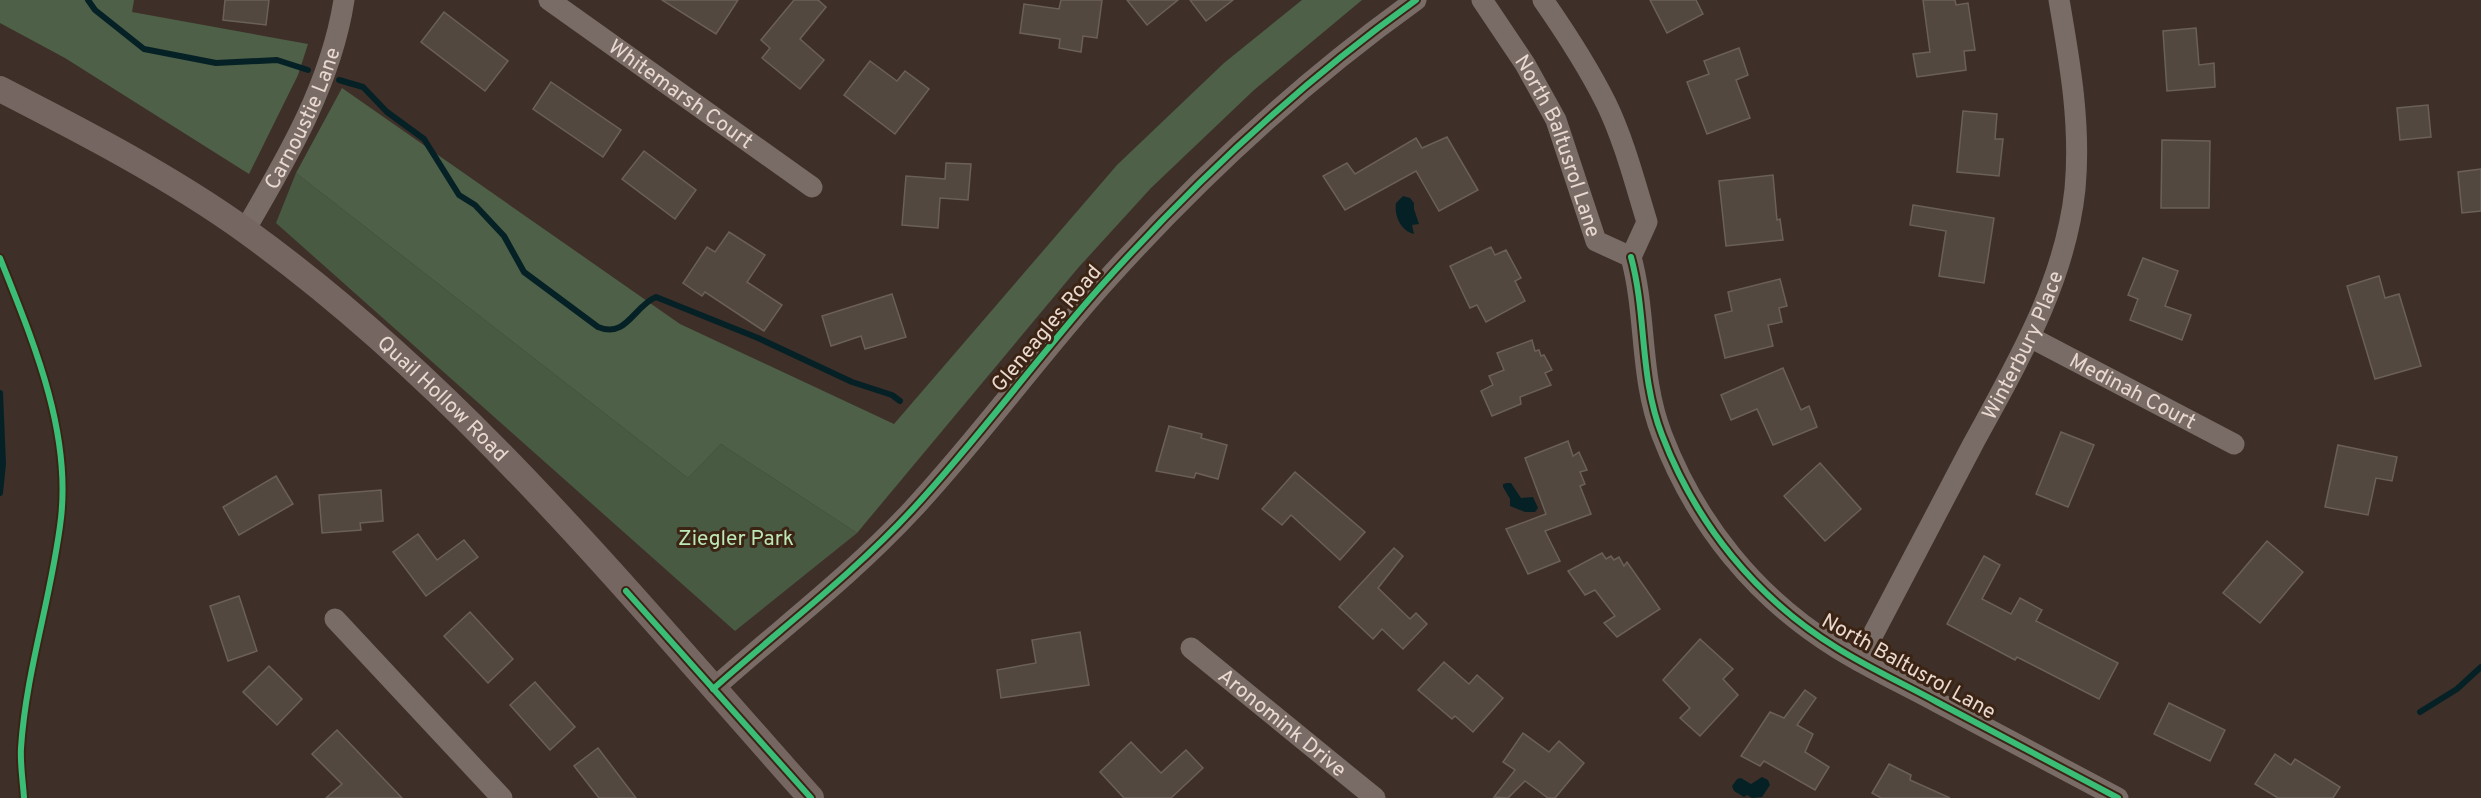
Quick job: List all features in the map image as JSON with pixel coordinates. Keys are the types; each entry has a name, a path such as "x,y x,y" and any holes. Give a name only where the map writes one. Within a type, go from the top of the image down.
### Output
{"main road":[{"name":"Quail Hollow Road","path":"0,89 179,188 245,230 314,283 400,357 467,418 564,519 811,798"}],"street":[{"name":"Carnoustie Lane","path":"245,230 288,157 314,102 333,47 344,0"},
{"name":"Whitemarsh Court","path":"549,0 812,187"},
{"name":"Gleneagles Road","path":"713,688 852,569 911,512 958,459 1100,287 1198,183 1302,88 1365,37 1416,0"},
{"name":"North Baltusrol Lane","path":"1482,0 1525,64 1556,120 1596,241 1630,257 1642,320 1649,394 1661,434 1681,480 1730,556 1763,592 1786,612 1859,661 2118,798"},
{"path":"1543,0 1568,36 1607,105 1632,174 1647,222 1630,257"},
{"name":"Winterbury Place","path":"1859,661 2030,337 2055,279 2075,189 2077,134 2076,97 2059,0"},
{"name":"Medinah Court","path":"2030,337 2234,444"},
{"path":"334,619 502,798"},
{"name":"Aronomink Drive","path":"1191,648 1375,798"}],"green space":[{"path":"0,0 134,0 132,12 308,44 298,75 249,174 65,58 0,23"},
{"path":"1302,0 1362,0 1254,90 1151,188 1078,268 857,533 721,444 688,478 296,173 342,88 680,324 894,424 1117,165 1224,63"},
{"name":"Ziegler Park","path":"296,173 688,478 721,444 857,533 735,631 276,223"}],"water":[{"path":"1403,196 1410,198 1414,203 1419,224 1412,225 1414,234 1405,230 1397,218 1396,203"},
{"path":"1511,483 1521,498 1533,497 1538,508 1535,512 1525,512 1510,506 1510,499 1503,487 1503,484"},
{"path":"1762,777 1768,780 1770,785 1762,797 1752,798 1747,795 1744,797 1734,791 1732,786 1737,779 1741,778 1751,784"}],"building":[{"path":"225,0 269,0 266,25 223,20"},
{"path":"662,0 738,0 716,34"},
{"path":"794,0 818,0 826,7 800,39 824,60 800,89 762,58 770,48 761,40"},
{"path":"1061,0 1102,0 1097,38 1083,36 1081,52 1059,48 1060,39 1020,33 1024,4 1059,9"},
{"path":"1127,0 1178,0 1147,25"},
{"path":"1190,0 1233,0 1206,21"},
{"path":"1650,0 1696,0 1703,14 1667,33"},
{"path":"1923,0 1955,0 1956,5 1968,3 1975,50 1964,51 1966,70 1917,77 1913,54 1930,52"},
{"path":"444,12 508,61 485,91 421,42"},
{"path":"2196,28 2199,65 2214,63 2215,87 2167,91 2163,31"},
{"path":"1739,48 1748,75 1736,80 1750,118 1707,134 1687,82 1709,74 1704,61"},
{"path":"870,61 897,81 905,71 929,89 895,134 844,95"},
{"path":"551,82 621,130 603,157 533,109"},
{"path":"2428,105 2431,137 2400,140 2397,108"},
{"path":"1963,111 1997,114 1995,139 2003,139 1999,176 1957,172"},
{"path":"1447,137 1478,190 1439,211 1416,171 1345,210 1323,176 1347,163 1355,174 1416,138 1422,148"},
{"path":"2162,140 2210,141 2209,208 2161,208"},
{"path":"644,151 696,190 675,219 622,179"},
{"path":"946,163 971,164 968,200 940,198 938,228 902,225 906,176 945,179"},
{"path":"2481,169 2481,211 2462,213 2458,172"},
{"path":"1773,175 1777,220 1780,219 1783,240 1726,246 1719,181"},
{"path":"1913,205 1994,218 1984,283 1939,276 1946,231 1910,225"},
{"path":"729,232 765,255 747,282 782,305 764,331 705,292 702,296 683,283 707,247 715,252"},
{"path":"1491,247 1495,255 1506,250 1521,278 1515,281 1525,301 1486,322 1477,305 1470,308 1450,266"},
{"path":"2143,258 2178,271 2165,306 2191,315 2182,340 2130,320 2138,299 2128,295"},
{"path":"2379,276 2385,298 2399,294 2421,366 2375,379 2347,286"},
{"path":"1780,279 1787,306 1779,308 1782,322 1768,325 1773,346 1725,358 1715,315 1732,311 1728,292"},
{"path":"892,294 906,337 865,349 861,336 831,346 822,316"},
{"path":"1532,340 1535,351 1539,350 1541,356 1544,355 1552,370 1545,373 1551,385 1520,397 1521,404 1492,416 1481,391 1493,385 1489,376 1504,370 1497,353"},
{"path":"1783,368 1801,410 1809,406 1817,427 1773,445 1757,409 1731,420 1721,395"},
{"path":"1169,426 1202,434 1201,438 1227,445 1218,479 1196,473 1194,478 1156,471"},
{"path":"2061,432 2094,445 2068,507 2036,494"},
{"path":"1568,441 1573,456 1579,452 1587,470 1580,472 1585,484 1580,486 1591,514 1545,531 1560,561 1528,574 1506,529 1546,514 1525,458"},
{"path":"2338,445 2397,457 2392,481 2376,478 2368,515 2325,507"},
{"path":"1820,463 1861,509 1825,541 1784,496"},
{"path":"1295,472 1365,532 1340,560 1291,515 1282,525 1262,509"},
{"path":"276,476 293,504 239,535 223,507"},
{"path":"381,490 383,521 360,523 361,530 322,533 319,495"},
{"path":"418,534 437,560 464,540 478,557 426,596 393,552"},
{"path":"2267,541 2303,572 2260,623 2223,593"},
{"path":"1394,548 1403,556 1378,588 1410,619 1416,613 1427,624 1403,649 1382,629 1373,639 1339,607"},
{"path":"1602,553 1606,559 1611,556 1614,560 1619,557 1624,566 1627,562 1660,609 1617,637 1604,623 1615,616 1595,590 1585,595 1568,571"},
{"path":"1984,556 2000,565 1982,599 2011,614 2020,598 2042,610 2036,621 2118,663 2099,699 2017,657 2015,660 1947,624"},
{"path":"239,596 257,651 228,661 210,606"},
{"path":"470,612 513,659 488,683 444,636"},
{"path":"1080,632 1089,685 1001,698 997,670 1036,663 1032,640"},
{"path":"1700,639 1733,669 1723,679 1738,695 1700,736 1680,718 1690,708 1663,680"},
{"path":"1444,662 1469,684 1477,675 1503,698 1473,732 1455,716 1452,719 1418,690"},
{"path":"269,666 302,699 277,725 243,692"},
{"path":"535,682 575,727 550,750 510,705"},
{"path":"1805,690 1816,698 1797,725 1813,734 1805,752 1829,767 1815,790 1764,761 1760,766 1741,756 1770,712 1784,718"},
{"path":"2169,703 2225,730 2210,761 2154,734"},
{"path":"337,730 402,798 326,798 342,784 312,754"},
{"path":"1523,733 1549,752 1559,741 1584,763 1555,798 1548,798 1525,781 1508,798 1494,797 1515,770 1503,762"},
{"path":"1131,742 1161,773 1186,750 1203,768 1171,798 1124,798 1100,772"},
{"path":"598,748 636,798 599,798 574,766"},
{"path":"2275,754 2291,765 2295,759 2340,787 2333,798 2278,798 2255,784"},
{"path":"1889,764 1911,775 1910,780 1950,798 1881,798 1872,793"}],"waterway":[{"path":"88,0 95,10 144,49 216,63 277,60 308,70"},
{"path":"339,80 363,87 387,112 424,139 459,195 475,205 504,236 524,272 598,327 608,330 616,329 648,301 656,297 758,338 852,382 892,395 900,401"},
{"path":"0,393 3,464 0,493"},
{"path":"2420,712 2457,689 2481,667"}],"cycle path":[{"path":"713,689 889,534 961,455 1101,286 1174,208 1290,99 1416,0"},
{"path":"1631,257 1636,279 1650,391 1662,435 1692,499 1732,556 1755,582 1780,606 1837,648 2118,798"},
{"path":"0,258 36,352 46,385 55,418 63,485 57,547 33,662 24,719 21,754 24,798"},
{"path":"626,591 811,798"}]}
